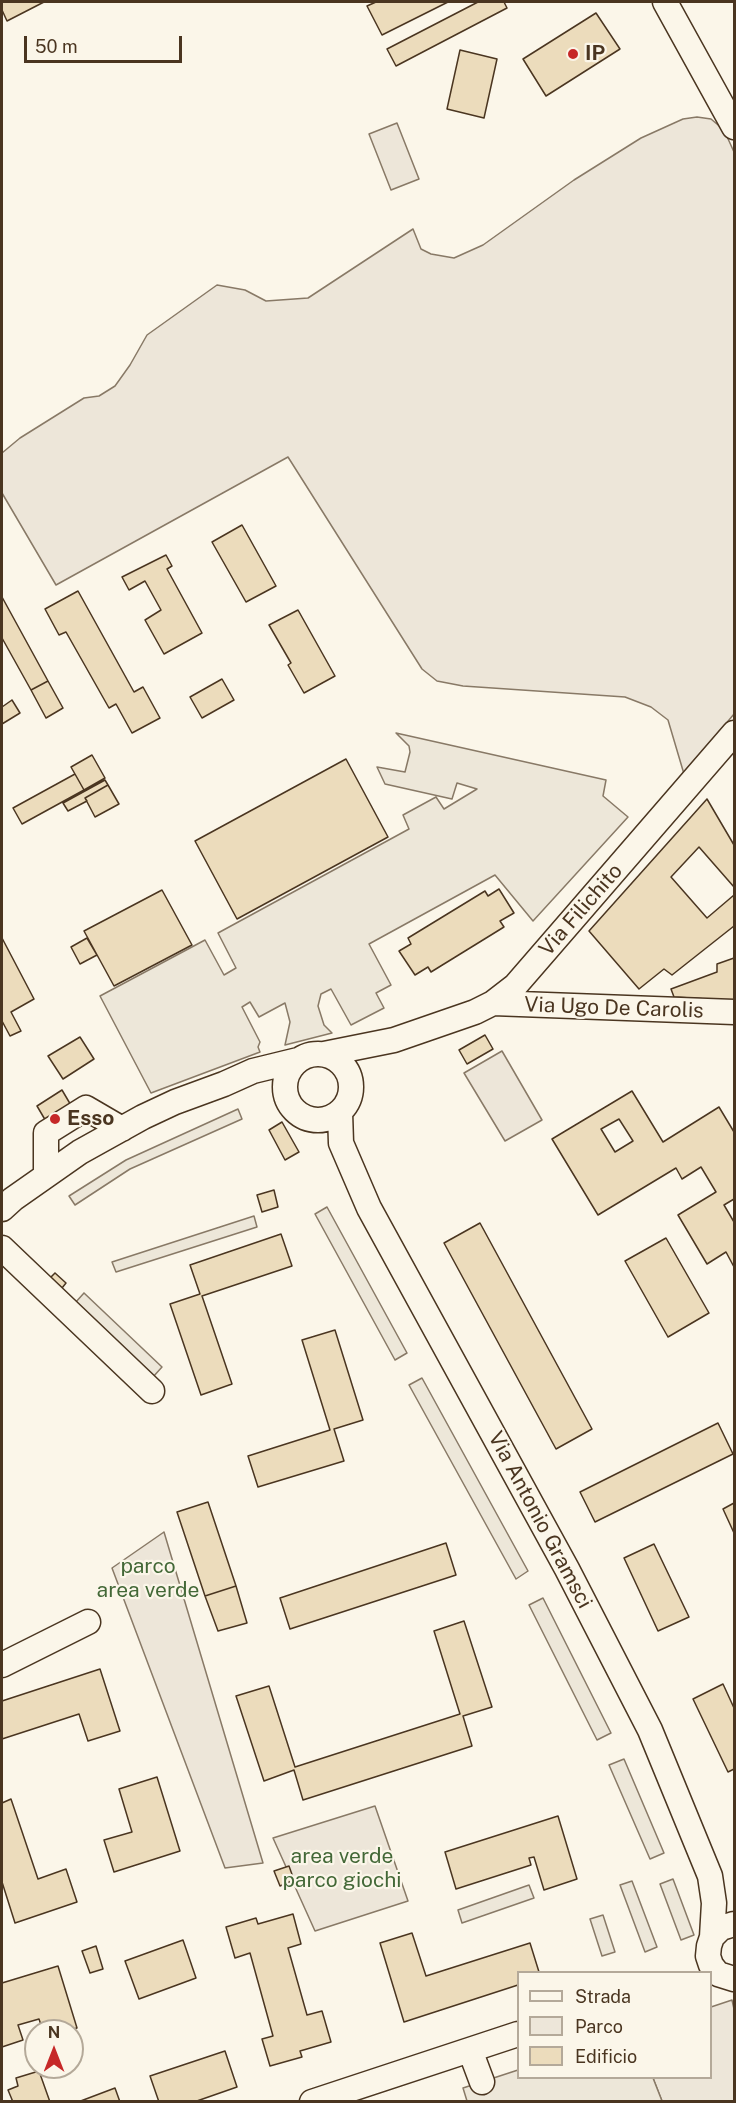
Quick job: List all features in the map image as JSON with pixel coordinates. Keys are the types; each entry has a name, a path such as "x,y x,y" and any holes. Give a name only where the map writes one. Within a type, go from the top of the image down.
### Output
{"street":[{"path":"665,2 735,127"},
{"name":"Via Filichito","path":"324,1054 394,1040 475,1012 494,1003 515,986 735,733"},
{"name":"Via Ugo De Carolis","path":"494,1003 735,1012"},
{"name":"Via Filichito","path":"352,1087 376,1054 394,1040"},
{"path":"2,1209 80,1152 175,1102 253,1071 298,1060 312,1054 324,1054 335,1058 344,1065 350,1075 352,1087 347,1103 340,1112 324,1120 312,1120 292,1108 286,1094 285,1079 290,1068 298,1060"},
{"path":"224,1084 267,1087 286,1094"},
{"path":"46,1175 46,1132 86,1108 122,1129"},
{"name":"Via Antonio Gramsci","path":"340,1112 340,1143 369,1208 526,1493 650,1730 710,1876 714,1903 717,1970"},
{"name":"Via Antonio Gramsci","path":"304,1117 352,1173"},
{"path":"2,1248 152,1391"},
{"path":"2,1665 88,1622"},
{"name":"Via Antonio Gramsci","path":"710,1876 735,1908"},
{"path":"717,1970 720,1929 735,1923"},
{"path":"312,2102 517,2035"},
{"path":"470,2050 482,2082"}],"green space":[{"path":"697,117 711,119 724,130 734,152 734,714 684,774 668,720 651,707 625,697 463,686 437,681 422,669 288,457 56,585 2,493 2,453 20,438 84,398 99,396 115,386 147,335 217,285 245,290 266,301 308,298 413,229 421,249 431,254 454,258 483,245 574,180 641,138 683,119"},
{"path":"397,123 419,179 391,190 369,134"},
{"path":"502,1051 542,1120 505,1141 464,1073"},
{"name":"parco area verde","path":"164,1532 263,1863 225,1868 112,1568"},
{"name":"area verde parco giochi","path":"375,1806 408,1901 315,1931 273,1838"},
{"path":"732,2000 734,2009 734,2101 662,2101 653,2079 712,2079 712,2007"}],"shaded area":[{"path":"396,733 606,780 603,796 628,817 533,921 495,875 369,944 391,985 376,993 384,1008 351,1025 331,989 321,994 318,1006 324,1025 332,1033 285,1045 290,1022 285,1003 259,1017 250,1002 242,1007 260,1042 258,1047 260,1052 151,1093 100,996 205,940 224,975 236,968 218,933 409,829 403,815 436,797 444,809 477,789 457,783 452,799 385,784 377,767 405,772 410,752 409,746"},
{"path":"238,1109 242,1119 130,1169 75,1205 69,1196 126,1160"},
{"path":"327,1207 407,1353 395,1360 315,1214"},
{"path":"254,1216 257,1227 116,1272 112,1262"},
{"path":"84,1293 162,1367 153,1377 75,1303"},
{"path":"422,1378 528,1571 516,1579 409,1385"},
{"path":"543,1598 611,1733 597,1740 529,1605"},
{"path":"624,1759 664,1853 650,1859 609,1765"},
{"path":"673,1879 694,1935 681,1940 660,1884"},
{"path":"632,1881 657,1947 645,1952 620,1885"},
{"path":"529,1885 534,1898 462,1923 458,1910"},
{"path":"603,1915 615,1952 602,1956 590,1919"},
{"path":"517,2070 517,2079 653,2079 662,2101 467,2101 463,2088"}],"building":[{"path":"2,2 44,2 7,21 2,10"},
{"path":"376,2 448,2 382,35 367,6"},
{"path":"478,2 504,2 507,8 396,66 387,49"},
{"path":"596,13 620,49 546,96 523,59"},
{"path":"460,50 497,59 484,118 447,109"},
{"path":"242,525 276,586 246,602 212,542"},
{"path":"166,555 172,566 167,569 202,633 164,654 145,620 161,610 145,581 129,590 122,577"},
{"path":"78,591 134,692 143,687 160,718 132,733 116,704 109,708 66,632 59,635 45,609"},
{"path":"2,597 48,681 31,690 2,638"},
{"path":"298,610 335,676 304,693 288,665 291,663 269,625"},
{"path":"222,679 234,700 202,718 190,697"},
{"path":"48,681 63,708 46,718 31,690"},
{"path":"12,700 20,713 2,724 2,707"},
{"path":"92,755 105,778 84,790 71,767"},
{"path":"346,759 388,837 237,919 195,841"},
{"path":"75,774 84,790 22,824 13,808"},
{"path":"105,780 108,785 85,798 87,801 68,811 63,803"},
{"path":"108,785 119,804 95,817 85,798"},
{"path":"707,799 734,845 734,887 699,847 671,877 707,918 734,895 734,926 672,975 664,969 639,989 589,931"},
{"path":"499,889 514,913 500,921 504,927 431,972 428,967 415,975 399,951 411,944 408,938 485,891 488,896"},
{"path":"162,890 192,945 114,986 84,931"},
{"path":"2,938 34,999 11,1012 21,1031 10,1036 2,1021"},
{"path":"87,938 97,955 80,964 71,947"},
{"path":"734,958 734,1004 707,1003 707,999 674,997 671,989 717,972 717,964"},
{"path":"485,1035 493,1049 467,1064 459,1050"},
{"path":"80,1037 94,1059 63,1079 48,1056"},
{"path":"62,1090 82,1124 57,1140 37,1106"},
{"path":"632,1091 663,1142 719,1107 734,1132 734,1199 724,1205 734,1222 734,1267 726,1252 707,1264 678,1215 716,1192 701,1167 682,1179 676,1168 598,1215 552,1139","holes":["619,1119 633,1141 615,1152 601,1129"]},
{"path":"282,1122 299,1152 285,1160 269,1130"},
{"path":"274,1190 278,1207 262,1212 257,1195"},
{"path":"480,1223 592,1429 556,1449 444,1243"},
{"path":"281,1234 292,1266 202,1296 232,1384 201,1395 170,1304 200,1294 190,1265"},
{"path":"666,1238 709,1313 668,1337 625,1261"},
{"path":"55,1273 66,1283 62,1288 50,1278"},
{"path":"335,1330 363,1420 334,1429 344,1461 258,1487 248,1456 330,1430 302,1340"},
{"path":"718,1423 733,1454 595,1522 580,1492"},
{"path":"208,1502 236,1586 205,1596 177,1512"},
{"path":"734,1503 734,1533 723,1509"},
{"path":"446,1543 456,1575 290,1629 280,1598"},
{"path":"654,1544 689,1617 658,1631 624,1558"},
{"path":"236,1586 247,1623 218,1631 205,1596"},
{"path":"464,1621 492,1707 463,1716 472,1746 303,1800 294,1770 264,1781 236,1696 269,1686 295,1767 460,1714 434,1631"},
{"path":"100,1669 120,1731 88,1741 79,1714 2,1739 2,1701"},
{"path":"723,1684 734,1708 734,1769 728,1772 693,1699"},
{"path":"157,1777 180,1851 114,1872 104,1840 132,1832 119,1789"},
{"path":"11,1799 38,1879 66,1869 77,1902 15,1923 2,1882 2,1803"},
{"path":"558,1816 577,1879 544,1890 534,1857 529,1858 531,1865 456,1889 445,1852"},
{"path":"289,1866 294,1880 280,1886 274,1871"},
{"path":"293,1914 301,1944 288,1948 307,2015 322,2011 331,2042 300,2051 302,2057 270,2066 262,2039 273,2036 250,1953 235,1958 226,1927 256,1918 258,1924"},
{"path":"412,1933 426,1976 530,1943 539,1971 517,1971 517,1985 404,2022 380,1943"},
{"path":"183,1940 196,1978 139,1999 125,1961"},
{"path":"96,1946 103,1969 90,1973 82,1951"},
{"path":"58,1966 74,2019 24,2019 24,2023 18,2025 23,2040 2,2047 2,1983"},
{"path":"225,2051 237,2087 194,2102 159,2102 150,2076"},
{"path":"24,2076 24,2079 42,2079 50,2102 13,2102 8,2090 18,2086 16,2078"},
{"path":"115,2088 120,2102 78,2102"}],"place":[{"name":"IP","path":"573,54"},
{"name":"Esso","path":"55,1119"}]}
